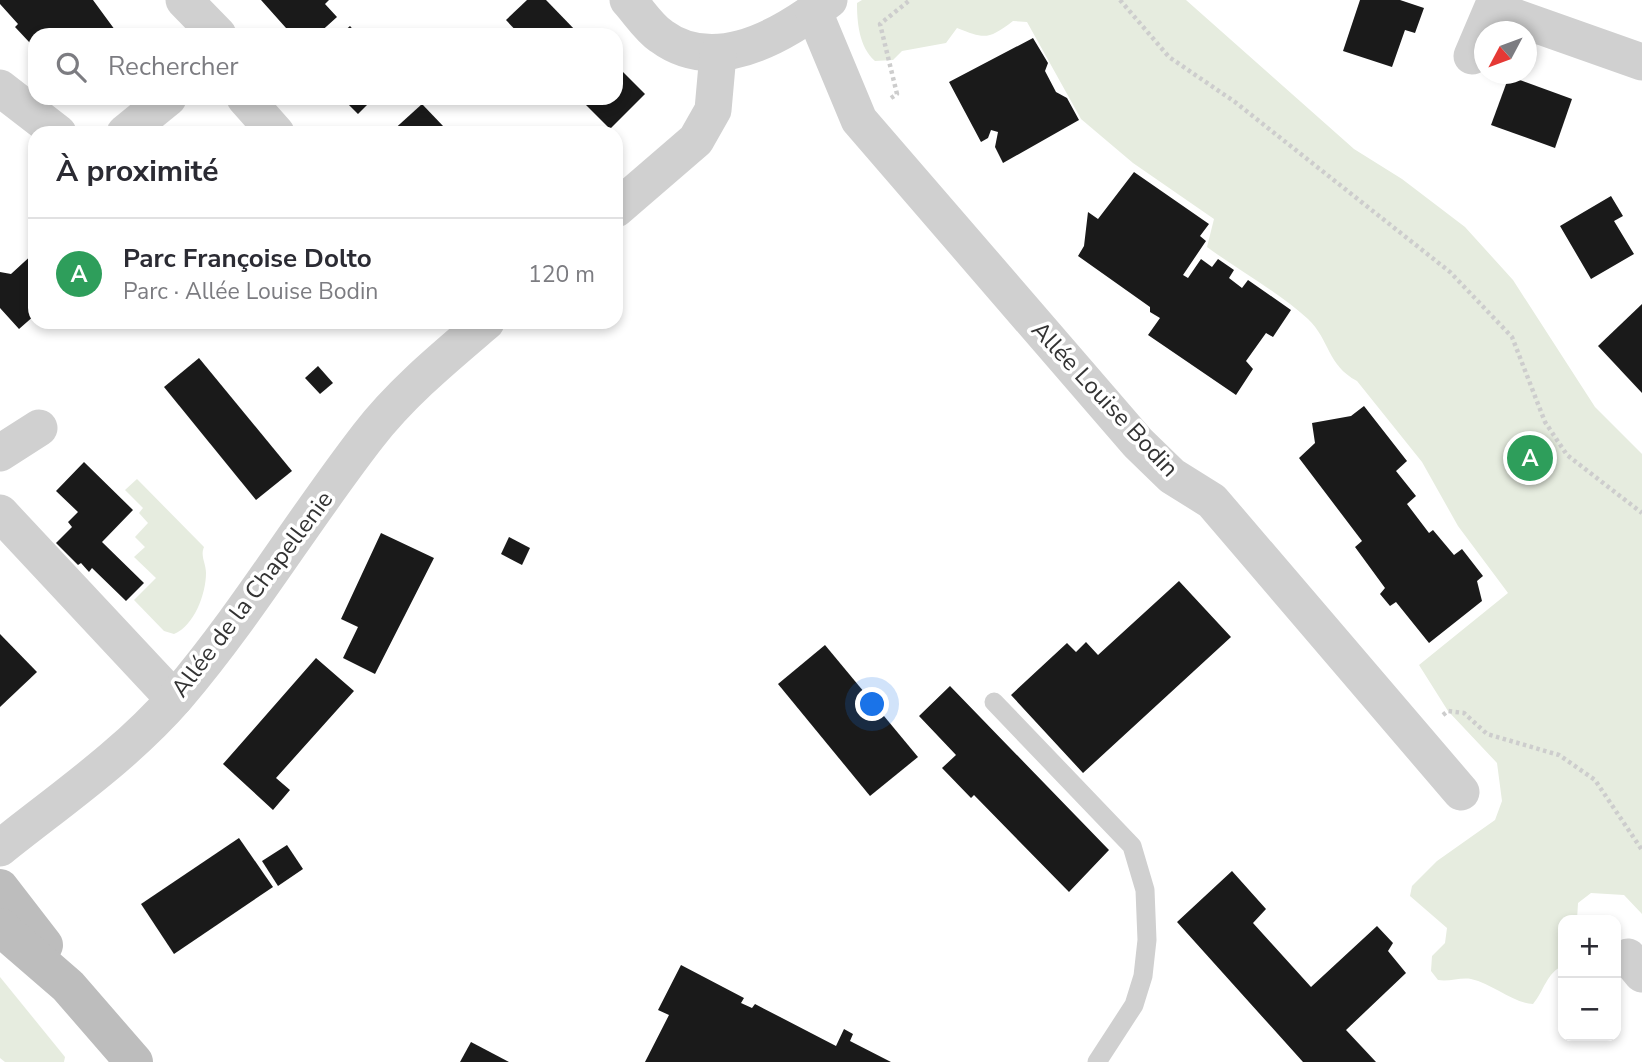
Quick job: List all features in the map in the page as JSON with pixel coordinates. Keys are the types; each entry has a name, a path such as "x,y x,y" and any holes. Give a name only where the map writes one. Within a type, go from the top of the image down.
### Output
{"main road":[{"path":"0,888 39,936 68,986"},
{"path":"0,927 68,986 134,1062"}],"street":[{"path":"628,0 661,36 681,48 718,54 749,48 821,6"},
{"name":"Allée Louise Bodin","path":"821,6 859,120 1138,443 1172,476 1212,501 1461,792"},
{"path":"1472,56 1492,9 1642,62"},
{"path":"623,203 696,140 713,110 718,54"},
{"path":"0,88 49,126"},
{"path":"134,126 159,105"},
{"path":"251,105 270,126"},
{"name":"Allée de la Chapellenie","path":"0,848 122,750 174,699 225,639 369,435 403,397 478,329"},
{"path":"0,453 38,428"},
{"path":"0,513 174,699"}],"lane":[{"path":"994,702 1132,846 1142,879 1147,940 1143,976 1135,1005 1097,1062"}],"path":[{"path":"859,120 897,94 880,24 910,0"},
{"path":"1120,0 1169,57 1235,102 1450,272 1512,337 1545,422 1567,455 1642,513"},
{"path":"1414,740 1448,711 1464,713 1487,734 1559,755 1595,780 1642,850"}],"shaded area":[{"path":"862,0 1186,0 1354,149 1402,179 1465,227 1513,280 1595,407 1642,454 1642,914 1624,895 1591,893 1578,903 1577,915 1558,915 1558,969 1549,977 1533,1004 1471,979 1438,980 1431,971 1432,956 1445,943 1447,928 1410,896 1412,886 1437,861 1495,820 1502,801 1497,763 1448,711 1419,665 1508,593 1458,526 1422,462 1357,381 1340,368 1321,335 1308,319 1285,300 1207,247 1214,219 1133,163 1081,119 1027,22 1013,21 998,32 986,36 957,28 946,43 902,51 893,60 875,61 865,49 860,34 857,3"},
{"path":"137,479 204,547 206,573 201,599 193,617 174,634 164,631 134,600 156,578 134,557 145,547 135,537 148,523 139,513 143,508 125,490"},
{"path":"0,977 65,1057 64,1062 5,1062 0,1058"}],"building":[{"path":"0,0 93,0 114,28 28,28 28,41 15,27 18,24 0,4"},
{"path":"261,0 329,0 325,4 337,17 325,28 286,28"},
{"path":"527,0 546,0 573,28 513,28 506,20"},
{"path":"1360,0 1400,0 1424,8 1415,33 1405,30 1392,67 1343,51"},
{"path":"1033,38 1048,63 1045,71 1056,92 1067,98 1079,120 1003,163 995,147 998,132 991,130 988,138 981,142 949,82"},
{"path":"623,72 645,94 613,126 607,126 586,105 623,105"},
{"path":"1506,84 1531,84 1572,99 1555,148 1491,125"},
{"path":"349,105 367,105 358,114"},
{"path":"423,105 443,126 398,126"},
{"path":"1134,172 1209,224 1200,236 1206,241 1183,275 1188,278 1201,259 1212,267 1218,259 1234,270 1229,278 1242,288 1248,280 1291,310 1273,337 1266,333 1246,361 1253,369 1236,395 1148,335 1160,318 1150,312 1150,307 1078,256 1084,246 1088,212 1098,219"},
{"path":"1611,196 1623,216 1614,221 1634,254 1591,279 1560,226"},
{"path":"28,258 28,321 19,329 0,308 0,272 11,274"},
{"path":"1642,304 1642,393 1598,346"},
{"path":"199,358 292,471 256,500 164,387"},
{"path":"318,366 333,383 320,394 305,378"},
{"path":"1364,406 1407,461 1396,471 1416,496 1407,504 1429,533 1433,530 1454,555 1462,549 1483,576 1477,581 1482,601 1429,643 1396,602 1390,606 1380,594 1385,588 1355,547 1362,541 1299,458 1315,443 1312,423 1351,416"},
{"path":"84,462 133,510 102,542 144,583 126,601 92,568 89,572 81,563 78,565 56,543 72,527 68,522 78,512 56,491"},
{"path":"381,533 434,558 375,674 343,658 358,627 341,619"},
{"path":"509,537 530,548 522,565 501,554"},
{"path":"1179,581 1231,637 1083,773 1011,695 1067,643 1076,652 1086,642 1098,655"},
{"path":"0,634 37,672 0,707"},
{"path":"825,645 918,757 870,796 778,684"},
{"path":"316,658 354,691 276,778 290,790 273,810 223,764"},
{"path":"950,686 1109,850 1069,892 974,795 971,798 942,768 956,755 919,716"},
{"path":"239,838 273,887 174,954 141,904"},
{"path":"287,845 303,869 278,886 262,861"},
{"path":"1232,871 1266,909 1253,923 1311,987 1377,926 1393,943 1388,951 1406,973 1346,1030 1376,1062 1303,1062 1177,922"},
{"path":"681,965 744,998 741,1003 752,1008 755,1004 836,1046 844,1029 853,1034 850,1041 891,1062 645,1062 669,1015 658,1010"},
{"path":"471,1042 509,1062 460,1062"}],"place":[{"name":"Parc Françoise Dolto","path":"1530,458"}]}
